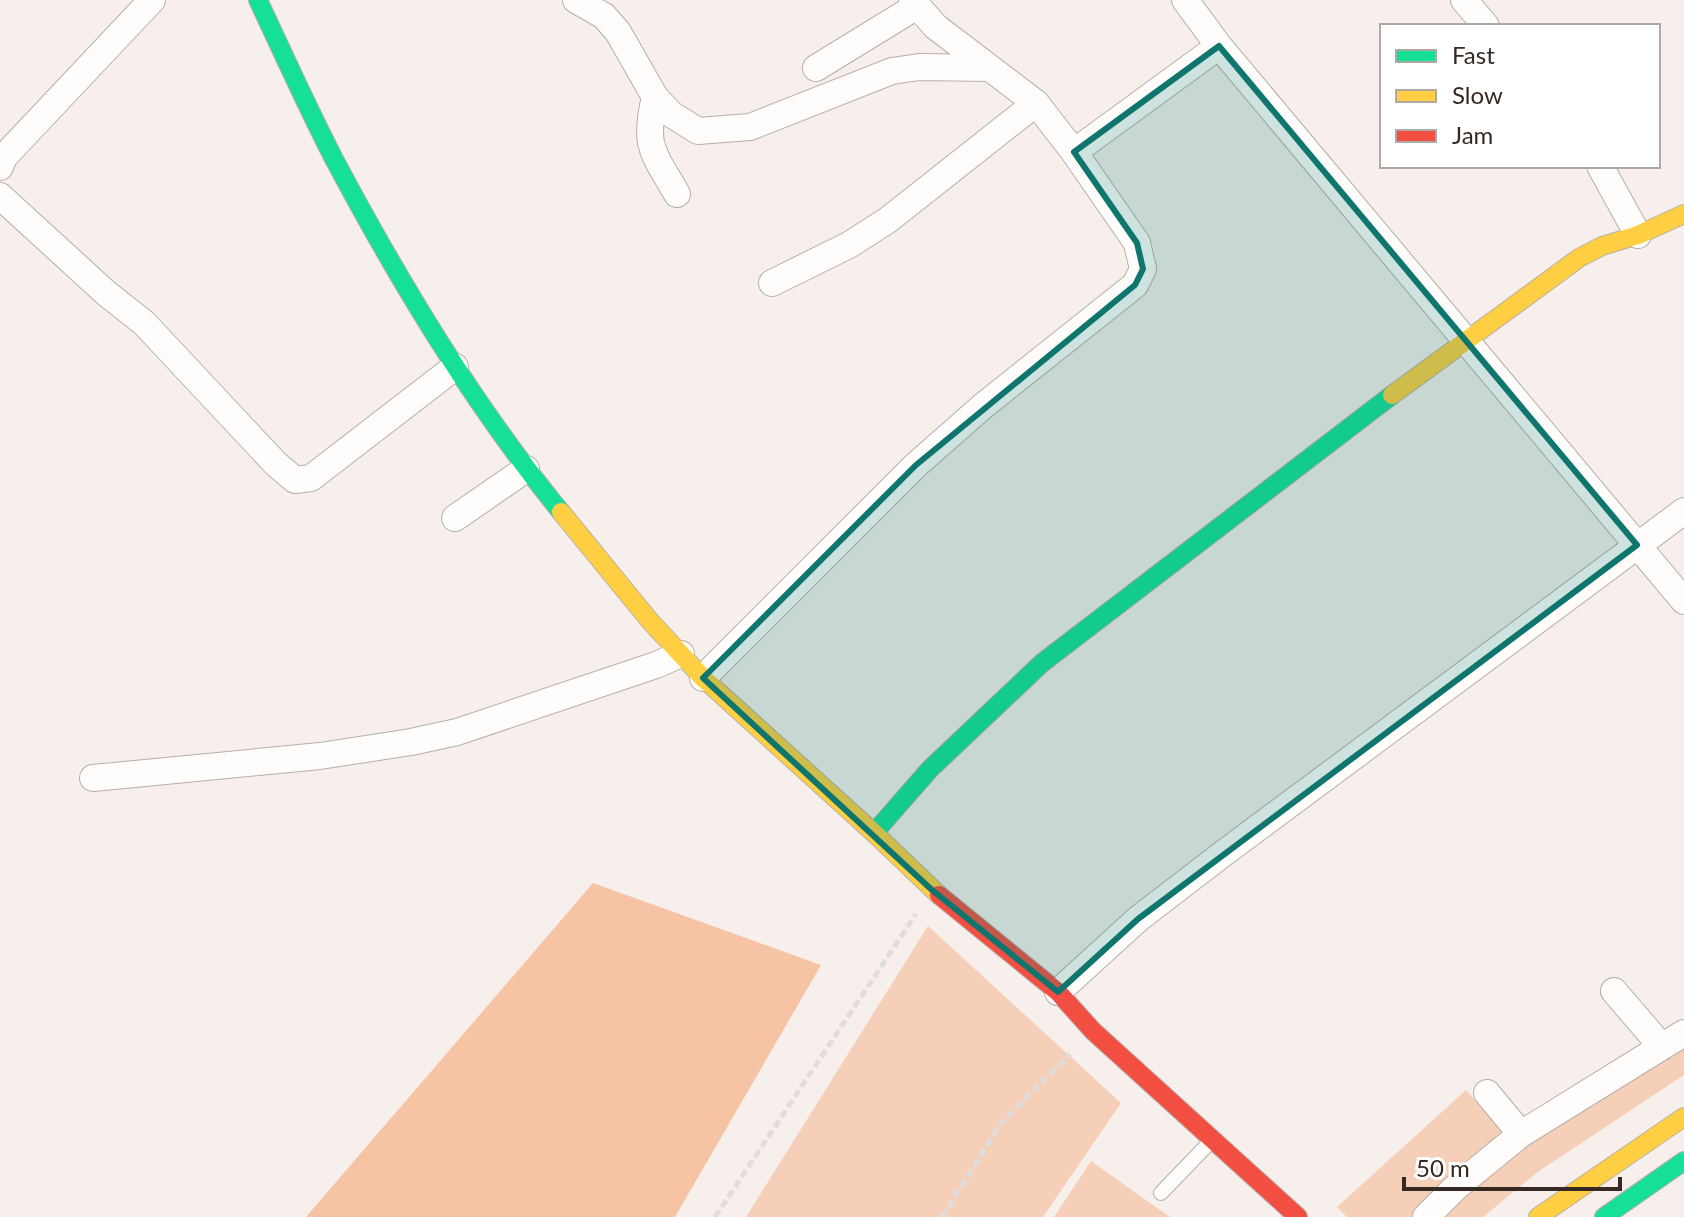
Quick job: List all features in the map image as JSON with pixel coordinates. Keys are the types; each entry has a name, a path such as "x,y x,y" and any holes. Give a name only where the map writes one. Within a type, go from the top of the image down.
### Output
{"main road":[{"path":"258,0 354,196 390,261 455,367 526,469 606,569 703,678 874,833 932,890 1058,992 1093,1031 1297,1217"},
{"path":"874,833 930,769 1042,663 1466,339 1579,258 1684,214"},
{"path":"1538,1217 1684,1117"},
{"path":"1604,1217 1684,1161"}],"street":[{"path":"0,167 4,157 152,0"},
{"path":"576,0 604,16 618,32 655,97 671,114 698,131 750,127 892,71 919,67 990,68"},
{"path":"1464,0 1484,24"},
{"path":"703,678 916,465 983,406 1135,285 1143,269 1137,243 1036,103 936,27 914,3 816,68"},
{"path":"1192,3 1219,46 1684,601"},
{"path":"1074,152 1219,46"},
{"path":"655,97 649,136 652,148 677,194"},
{"path":"772,283 849,245 888,220 1036,103"},
{"path":"1601,168 1638,235"},
{"path":"0,196 106,293 144,323 276,464 295,480 311,478 455,367"},
{"path":"455,518 526,469"},
{"path":"1058,992 1138,919 1684,511"},
{"path":"93,778 320,756 426,739 457,732 681,654"},
{"path":"1614,991 1662,1047"},
{"path":"1426,1217 1455,1188 1521,1134 1684,1033"},
{"path":"1487,1093 1521,1134"}],"lane":[{"path":"1161,1193 1213,1139"}],"path":[{"path":"715,1217 932,890"},
{"path":"942,1217 1001,1123 1093,1031"}],"highlighted area":[{"path":"1219,46 1637,545 1138,919 1058,992 932,890 703,678 916,465 1135,285 1143,269 1137,243 1074,152"}],"shaded area":[{"path":"593,883 821,965 675,1217 306,1217"},
{"path":"928,926 1121,1103 1043,1217 746,1217"},
{"path":"1684,1045 1684,1075 1539,1171 1483,1217 1441,1217 1515,1150"},
{"path":"1466,1090 1505,1134 1411,1217 1347,1217 1337,1207"},
{"path":"1091,1161 1170,1217 1054,1217"}],"traffic: fast":[{"path":"258,0 334,159 412,297 468,386 561,512"},
{"path":"874,833 930,769 1042,663 1392,395"},
{"path":"1604,1217 1684,1161"}],"traffic: slow":[{"path":"1392,395 1579,258 1684,214"},
{"path":"561,512 650,621 703,678 939,895"},
{"path":"1538,1217 1684,1117"}],"traffic: jam":[{"path":"939,895 1058,992 1093,1031 1298,1217"}]}
